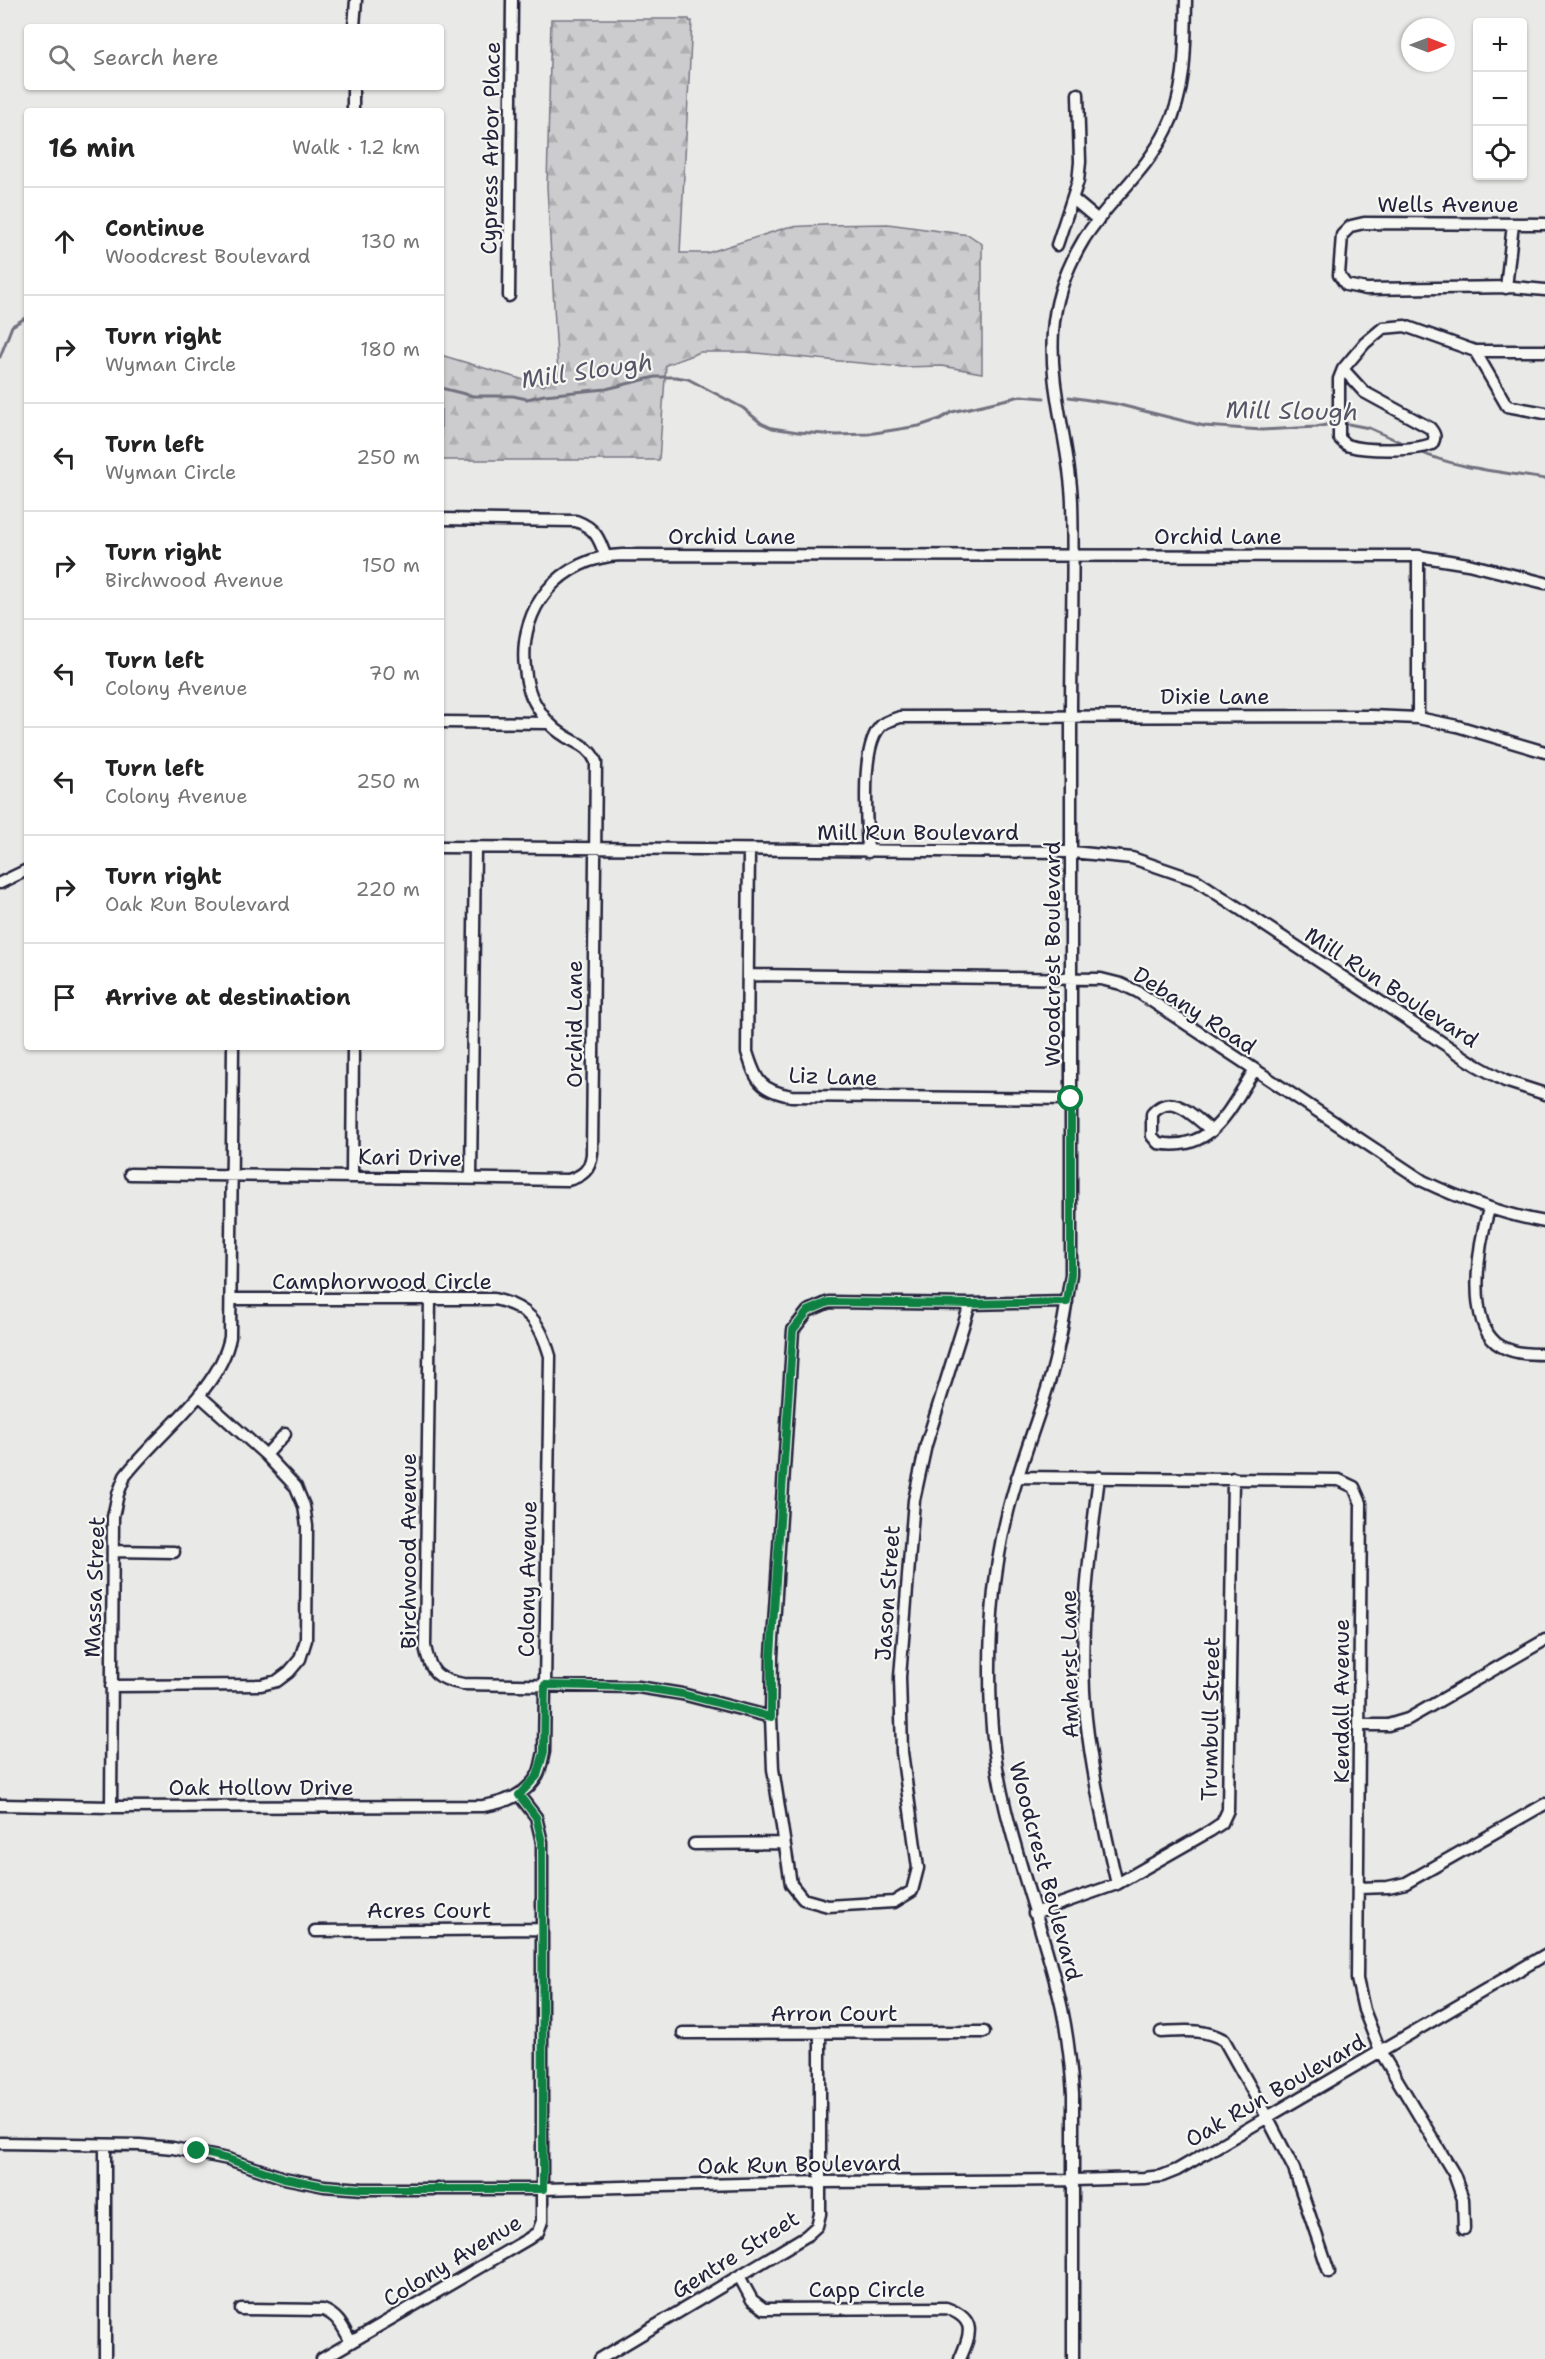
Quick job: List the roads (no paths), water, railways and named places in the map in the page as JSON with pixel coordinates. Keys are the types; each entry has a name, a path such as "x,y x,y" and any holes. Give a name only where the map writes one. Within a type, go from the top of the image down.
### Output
{"street":[{"path":"354,24 356,0"},
{"name":"Cypress Arbor Place","path":"508,296 512,0"},
{"name":"Woodcrest Boulevard","path":"1073,2359 1074,2180 1073,2094 1070,2060 1062,2009 1007,1813 996,1762 991,1716 991,1614 1005,1520 1052,1372 1071,1274 1072,555 1071,493 1053,369 1056,307 1066,275 1084,239 1135,179 1168,128 1180,98 1185,52 1186,0"},
{"path":"353,90 353,108"},
{"path":"1057,246 1073,199 1080,162 1078,94"},
{"path":"1073,199 1098,220"},
{"name":"Wells Avenue","path":"1506,288 1366,290 1346,285 1339,275 1342,235 1351,226 1364,224 1545,224"},
{"path":"1513,224 1506,288 1545,290"},
{"path":"1343,369 1364,392 1430,428 1434,433 1434,439 1425,447 1364,448 1347,445 1339,438 1339,379 1343,369 1365,343 1383,328 1405,326 1475,351 1545,351"},
{"path":"1475,351 1507,406 1545,413"},
{"path":"444,519 576,521 589,526 599,537 605,555"},
{"name":"Orchid Lane","path":"586,1172 591,1164 592,1154 596,762 593,753 564,736 549,723 535,704 528,686 523,652 528,625 538,601 551,586 580,564 605,555 1418,556 1468,564 1545,583"},
{"path":"1418,556 1418,718"},
{"name":"Dixie Lane","path":"868,852 867,757 872,740 882,724 900,717 1071,715 1418,718 1457,726 1545,752"},
{"path":"444,722 549,723"},
{"name":"Mill Run Boulevard","path":"444,847 1072,852 1132,858 1196,880 1476,1065 1505,1081 1545,1094"},
{"path":"471,1178 476,848"},
{"name":"Liz Lane","path":"749,851 747,1052 753,1071 762,1085 772,1092 791,1096 1071,1099"},
{"path":"0,883 24,871"},
{"name":"Debany Road","path":"748,975 1101,979 1129,988 1423,1181 1455,1197 1489,1209 1545,1222"},
{"name":"Massa Street","path":"111,1807 113,1517 125,1476 212,1381 227,1353 230,1337 231,1299 233,1050"},
{"path":"352,1176 353,1050"},
{"path":"1212,1131 1180,1107 1168,1103 1159,1106 1152,1114 1152,1136 1158,1143 1186,1144 1197,1141 1212,1131 1222,1121 1254,1071"},
{"name":"Kari Drive","path":"130,1174 568,1180 586,1172"},
{"path":"1489,1209 1479,1253 1479,1308 1488,1333 1496,1343 1512,1352 1545,1354"},
{"name":"Camphorwood Circle","path":"231,1299 494,1299 510,1303 530,1314"},
{"name":"Birchwood Avenue","path":"430,1300 425,1646 428,1663 434,1672 445,1681 463,1684 638,1687 682,1694 771,1717"},
{"path":"694,1844 783,1843 773,1769 771,1656 793,1330 808,1311 829,1302 970,1304 1067,1302"},
{"name":"Jason Street","path":"783,1843 791,1884 803,1899 828,1906 894,1902 912,1890 918,1868 902,1752 900,1677 914,1500 926,1445 970,1304"},
{"name":"Colony Avenue","path":"322,2359 538,2232 542,2221 542,1842 536,1817 519,1795 537,1776 544,1752 550,1356 543,1333 530,1314"},
{"path":"111,1686 261,1685 277,1681 289,1672 300,1659 306,1640 307,1527 304,1506 296,1487 266,1455 199,1395"},
{"path":"266,1455 285,1434"},
{"name":"Kendall Avenue","path":"1017,1477 1339,1480 1354,1486 1361,1503 1357,1979 1364,2010 1380,2051 1454,2174 1462,2199 1464,2229"},
{"name":"Amherst Lane","path":"1099,1477 1088,1566 1084,1647 1086,1717 1098,1803 1117,1884"},
{"name":"Trumbull Street","path":"1034,1913 1117,1884 1210,1831 1222,1823 1228,1810 1233,1478"},
{"path":"113,1551 174,1552"},
{"path":"1360,1725 1388,1725 1408,1719 1545,1640"},
{"name":"Oak Hollow Drive","path":"0,1805 483,1806 501,1804 519,1795"},
{"path":"1359,1888 1388,1887 1406,1883 1545,1804"},
{"name":"Acres Court","path":"315,1931 542,1929"},
{"name":"Oak Run Boulevard","path":"0,2143 140,2145 197,2151 284,2178 324,2186 363,2189 543,2189 820,2182 1074,2180 1162,2176 1177,2170 1545,1955"},
{"path":"1161,2032 1200,2030 1212,2033 1224,2040 1268,2116 1294,2169 1329,2272"},
{"name":"Gentre Street","path":"600,2359 806,2236 817,2226 820,2214 820,2032"},
{"name":"Arron Court","path":"683,2033 984,2032"},
{"path":"105,2145 105,2359"},
{"name":"Capp Circle","path":"739,2276 752,2300 764,2309 946,2308 960,2313 969,2323 969,2338 960,2359"},
{"path":"241,2309 323,2310 332,2313 351,2342"}],"waterway":[{"name":"Mill Slough","path":"0,357 12,326 24,319"},
{"name":"Mill Slough","path":"444,389 473,396 513,396 527,399 544,395 606,389 655,377 676,377 688,379 743,408 761,423 772,428 837,435 868,434 919,426 952,412 1021,396 1044,398"},
{"name":"Mill Slough","path":"1069,397 1116,404 1204,426 1262,430 1316,427 1336,423"},
{"name":"Mill Slough","path":"1343,423 1369,428 1407,445"},
{"name":"Mill Slough","path":"1418,451 1464,466 1545,479"}]}
